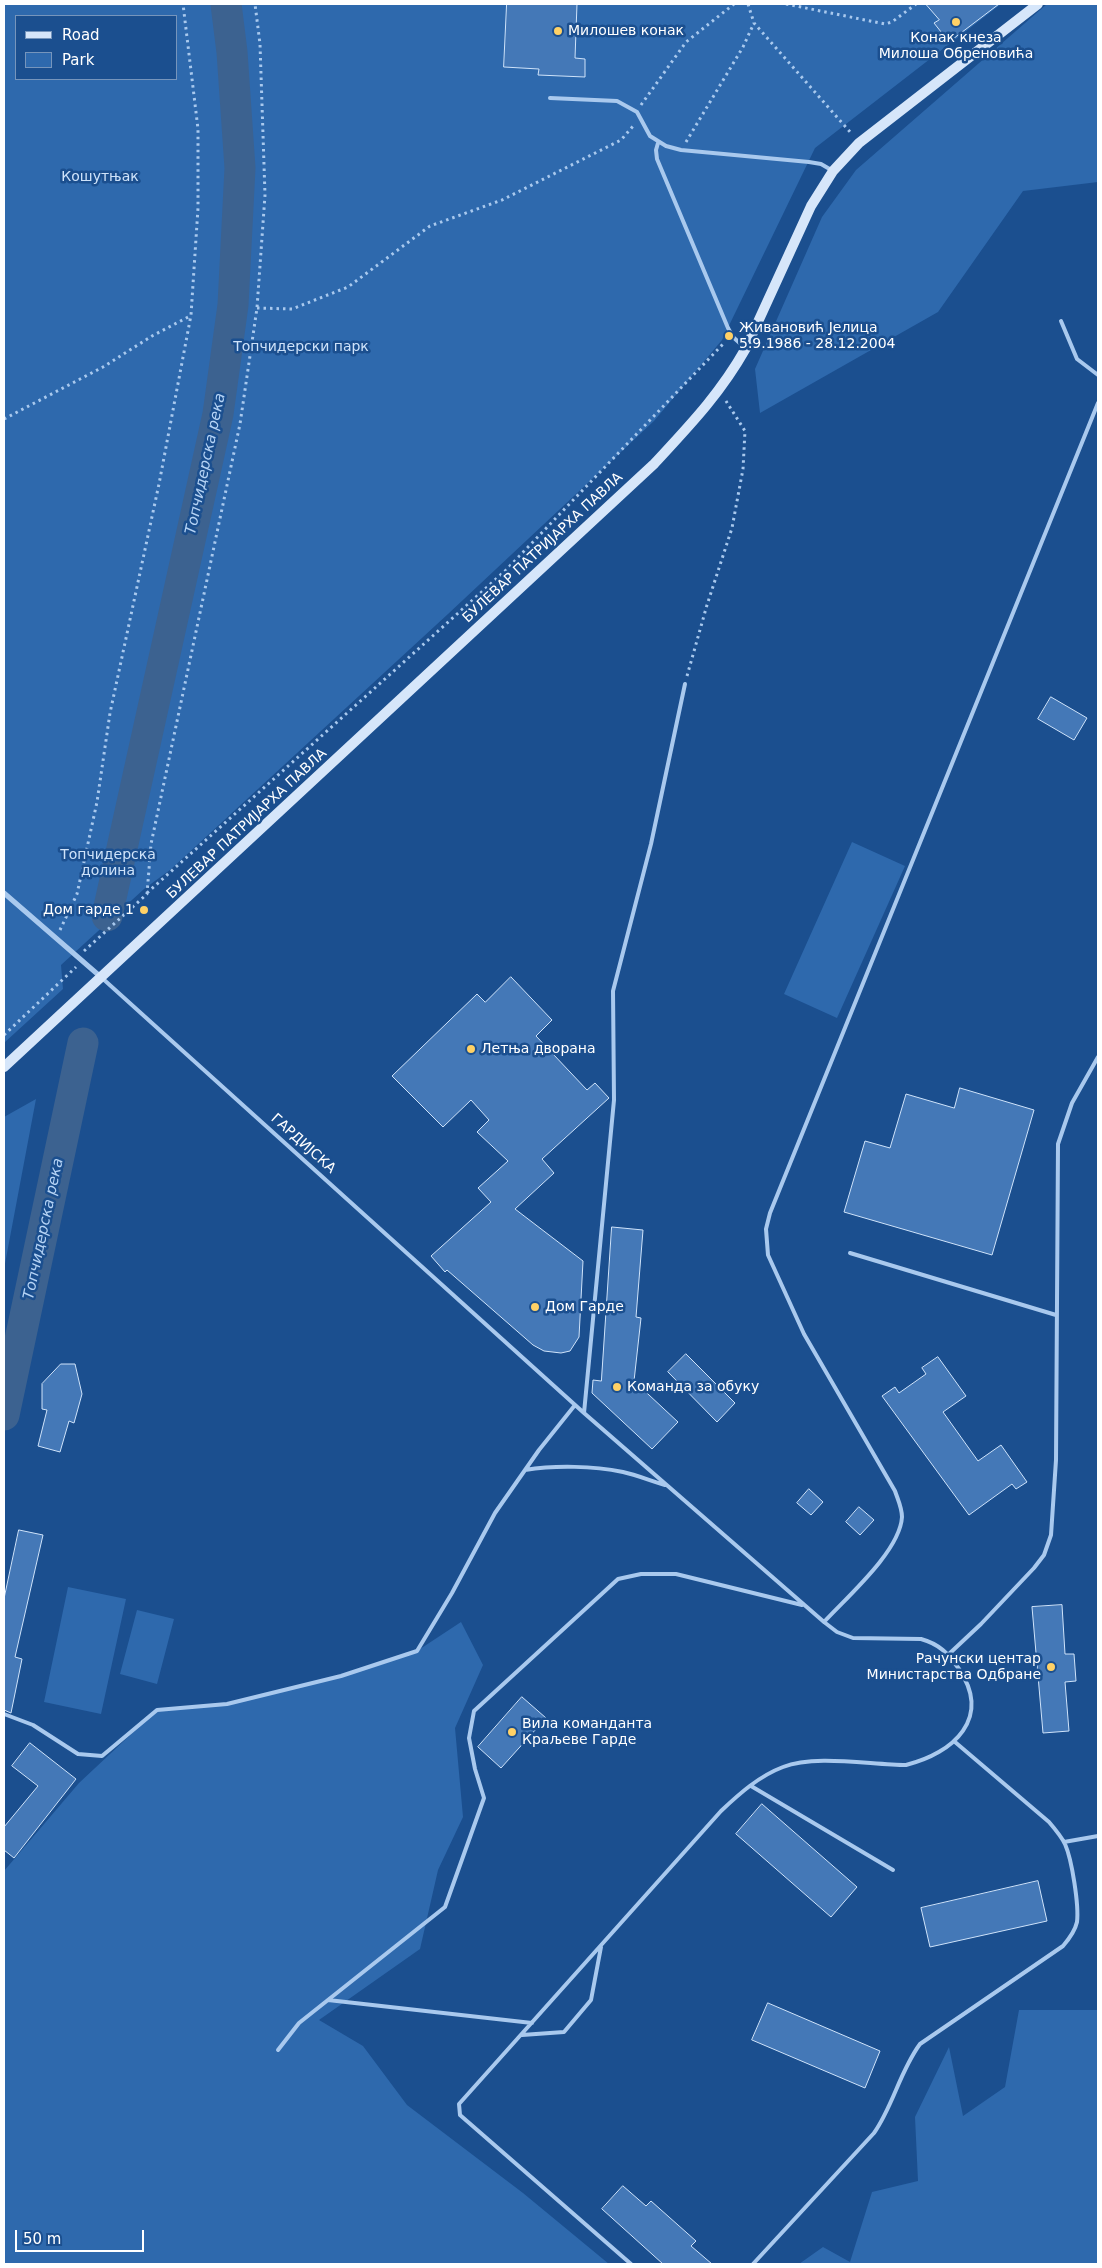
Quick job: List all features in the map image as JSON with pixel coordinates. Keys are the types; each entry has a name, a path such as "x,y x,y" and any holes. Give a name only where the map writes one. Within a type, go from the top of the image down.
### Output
{"main road":[{"name":"БУЛЕВАР ПАТРИЈАРХА ПАВЛА","path":"4,1068 654,464 720,391 746,348 811,206 833,170 859,143 1038,4"}],"street":[{"name":"ГАРДИЈСКА","path":"4,894 102,978"}],"lane":[{"path":"550,98 617,100 637,112 650,136 658,143 681,150 809,162 821,164 833,170"},
{"path":"658,143 656,150 657,159 732,336 746,348"},
{"path":"1061,321 1077,359 1098,375"},
{"path":"824,1622 894,1545 901,1524 901,1506 895,1491 804,1334 768,1256 766,1229 778,1195 1098,403"},
{"path":"584,1413 614,1100 613,991 651,844 685,684"},
{"name":"ГАРДИЈСКА","path":"102,978 575,1405 824,1622 844,1636 872,1640 921,1639 938,1645 949,1654"},
{"path":"632,2264 460,2115 459,2104 464,2096 532,2023 721,1811 751,1786 784,1766 802,1762 906,1765 922,1761 955,1742 967,1725 972,1706 968,1684 949,1654 981,1624 1034,1568 1048,1546 1051,1535 1056,1460 1058,1144 1072,1103 1098,1057"},
{"path":"850,1253 1056,1315"},
{"path":"4,1714 33,1725 78,1754 102,1756 157,1710 227,1704 341,1676 417,1652 452,1593 495,1512 575,1405"},
{"path":"526,1470 543,1467 623,1472 667,1486"},
{"path":"278,2050 299,2023 445,1907 484,1798 475,1769 469,1738 474,1711 618,1579 641,1574 676,1574 804,1606"},
{"path":"753,2264 874,2133 909,2061 920,2044 1067,1941 1076,1923 1077,1912 1070,1857 1064,1842 1049,1822 955,1742"},
{"path":"751,1786 893,1870"},
{"path":"1064,1842 1098,1836"},
{"path":"521,2035 564,2032 591,2000 602,1945"},
{"path":"328,2000 532,2023"}],"path":[{"path":"56,938 77,894 97,802 110,713 191,315 198,208 198,129 184,4"},
{"path":"147,894 151,844 240,424 257,308 265,195 260,44 256,4"},
{"path":"257,308 292,309 348,286 430,226 502,200 621,140 635,123 637,112 686,42 734,4"},
{"path":"748,4 754,24 859,143"},
{"path":"786,4 885,24 892,22 916,4"},
{"path":"681,150 743,47 754,24"},
{"path":"4,419 102,367 152,336 191,315"},
{"path":"4,1035 147,894 506,570 732,336"},
{"path":"685,684 707,604 732,528 744,469 745,431 720,391"}],"green space":[{"name":"Топчидерски парк","path":"4,4 1001,4 815,148 722,340 654,421 170,870 144,889 61,965 63,989 4,1043"},
{"path":"1047,4 1098,4 1098,182 1023,191 938,312 760,413 755,369 822,217 856,170"},
{"path":"852,842 905,866 837,1018 784,994"},
{"path":"36,1099 4,1269 4,1117"},
{"path":"68,1587 126,1599 101,1714 44,1702"},
{"path":"137,1610 174,1619 157,1684 120,1674"},
{"path":"461,1622 483,1665 455,1728 463,1817 438,1870 420,1949 319,2020 363,2046 407,2105 523,2193 609,2264 4,2264 4,1871 79,1783 157,1710 227,1704 341,1676 417,1651"},
{"path":"1019,2010 1098,2010 1098,2264 799,2264 823,2247 850,2262 872,2192 918,2181 915,2117 949,2047 963,2116 1005,2087"}],"building":[{"path":"507,4 577,4 575,58 585,59 585,77 538,75 539,69 504,67"},
{"name":"Конак кнеза Милоша Обреновића","path":"926,4 999,4 949,42 934,23 939,20"},
{"path":"1051,697 1087,718 1074,740 1038,719"},
{"path":"511,977 552,1020 536,1036 587,1090 595,1083 609,1098 542,1159 554,1173 515,1209 583,1261 579,1337 570,1351 561,1353 544,1351 533,1345 447,1270 445,1272 431,1256 491,1202 478,1188 508,1161 477,1132 489,1120 471,1100 443,1127 392,1076 477,994 485,1002"},
{"path":"960,1088 1034,1110 992,1255 844,1212 865,1141 890,1148 906,1094 954,1108"},
{"name":"Команда за обуку","path":"612,1227 643,1230 636,1317 641,1318 634,1381 678,1422 652,1449 592,1393 593,1380 601,1381"},
{"path":"686,1354 735,1403 717,1422 668,1372"},
{"path":"938,1357 966,1396 943,1412 978,1461 1001,1445 1027,1482 1016,1489 1012,1484 969,1515 882,1396 895,1387 899,1393 926,1374 922,1368"},
{"path":"61,1364 75,1364 82,1394 74,1423 69,1421 60,1452 38,1446 47,1410 42,1409 42,1384"},
{"path":"809,1489 823,1502 811,1515 797,1503"},
{"path":"859,1507 874,1520 860,1535 846,1522"},
{"path":"19,1530 43,1535 15,1657 22,1659 11,1713 4,1710 4,1599"},
{"name":"Рачунски центар Министарства Одбране","path":"1062,1605 1065,1654 1074,1654 1076,1681 1065,1682 1069,1731 1043,1733 1032,1607"},
{"name":"Вила команданта Краљеве Гарде","path":"522,1697 546,1718 501,1768 478,1747"},
{"path":"30,1743 76,1779 14,1858 4,1850 4,1827 38,1786 12,1766"},
{"path":"762,1804 857,1887 831,1917 736,1834"},
{"path":"1038,1881 1047,1921 930,1947 921,1908"},
{"path":"768,2003 880,2051 865,2088 752,2040"},
{"path":"623,2186 646,2206 651,2201 696,2241 691,2246 712,2264 663,2264 602,2209"}],"waterway":[{"name":"Топчидерска река","path":"107,916 218,414 233,305 240,168 232,52 226,4"},
{"name":"Топчидерска река","path":"4,1415 83,1043"}],"place":[{"name":"Конак кнеза Милоша Обреновића","path":"956,22"},
{"name":"Милошев конак","path":"558,31"},
{"name":"Живановић Јелица 5.9.1986 - 28.12.2004","path":"729,336"},
{"name":"Дом гарде 1","path":"144,910"},
{"name":"Летња дворана","path":"471,1049"},
{"name":"Дом Гарде","path":"535,1307"},
{"name":"Команда за обуку","path":"617,1387"},
{"name":"Рачунски центар Министарства Одбране","path":"1051,1667"},
{"name":"Вила команданта Краљеве Гарде","path":"512,1732"}],"park label":[{"name":"Кошутњак","path":"100,177"},
{"name":"Топчидерска долина","path":"108,864"}]}
